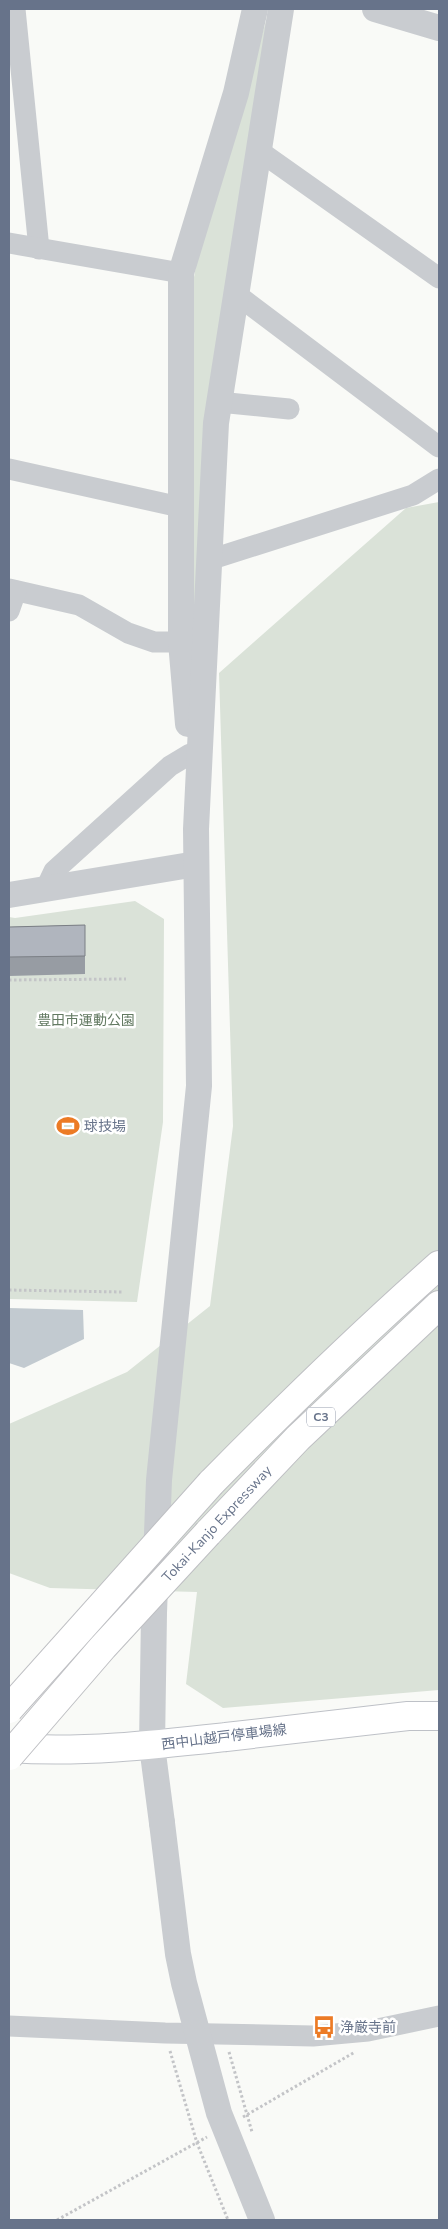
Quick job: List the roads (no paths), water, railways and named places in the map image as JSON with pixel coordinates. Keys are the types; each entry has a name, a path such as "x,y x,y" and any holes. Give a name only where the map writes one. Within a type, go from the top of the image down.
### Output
{"main road":[{"name":"C3","path":"9,1709 211,1483 292,1402 439,1265"},
{"name":"Tokai-Kanjo Expressway","path":"9,1756 103,1646 298,1438 439,1305"},
{"name":"西中山越戸停車場線","path":"9,1748 46,1751 152,1746 408,1716 439,1716"}],"street":[{"path":"15,9 39,249"},
{"path":"196,829 181,642 181,273 236,94 255,9"},
{"path":"262,2220 219,2113 184,1983 178,1954 152,1746 159,1480 199,1086 196,829 216,423 280,9"},
{"path":"375,9 439,28"},
{"path":"258,150 439,278"},
{"path":"9,243 181,273"},
{"path":"236,294 439,447"},
{"path":"220,402 290,409"},
{"path":"9,469 180,507"},
{"path":"209,560 413,495 439,479"},
{"path":"9,611 13,590 79,605 128,633 154,642 181,642"},
{"path":"46,888 54,871 170,766 190,754"},
{"path":"9,895 196,864"},
{"path":"9,2026 224,2035 313,2036 368,2031 439,2016"}],"place":[{"name":"球技場","path":"68,1126"},
{"name":"浄厳寺前","path":"324,2027"}],"park label":[{"name":"豊田市運動公園","path":"86,1020"}]}
